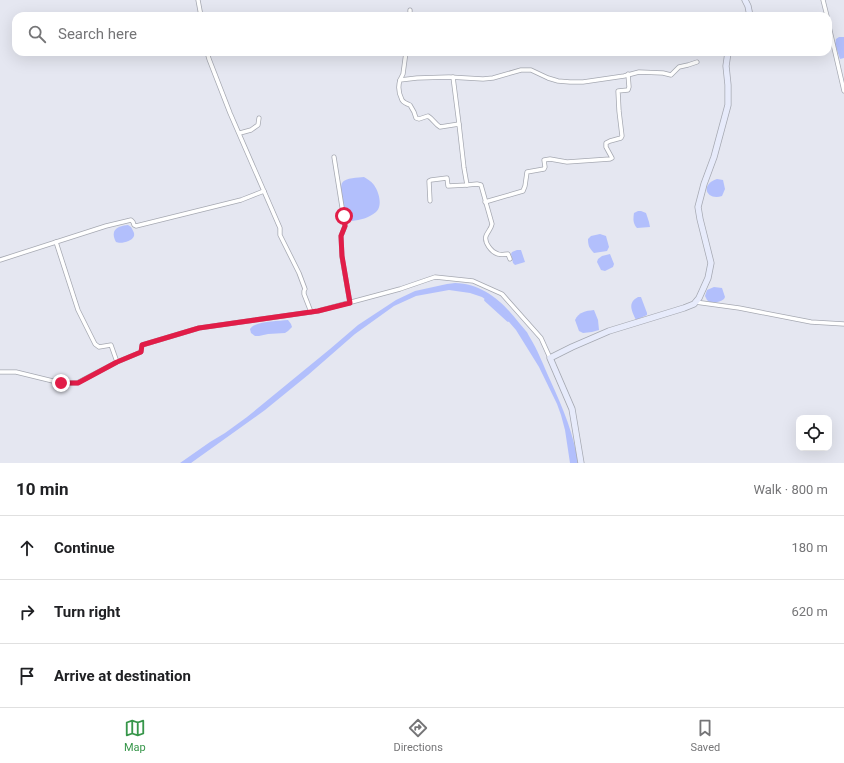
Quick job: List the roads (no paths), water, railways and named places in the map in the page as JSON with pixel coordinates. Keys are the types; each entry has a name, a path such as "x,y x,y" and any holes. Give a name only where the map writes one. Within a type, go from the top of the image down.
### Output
{"main road":[{"path":"746,0 749,12"},
{"path":"581,463 572,409 550,358 572,346 609,331 684,308 695,302 701,294 708,278 711,263 698,207 704,184 714,157 728,105 726,66 727,56"}],"street":[{"path":"198,0 200,12"},
{"path":"823,0 826,12"},
{"path":"832,39 844,91"},
{"path":"208,56 220,88 280,228 280,235 299,273 305,289 304,294 311,312"},
{"path":"405,56 403,74 398,85 402,100 410,105 416,118 419,119 428,116 440,127 459,124"},
{"path":"400,80 417,78 483,79 493,78 521,70 531,70 558,81 583,82 624,76 639,72 671,75 679,67 688,66 697,62"},
{"path":"485,202 523,191 527,172 544,169 544,160 550,159 567,162 612,158 606,147 606,143 621,138 622,136 618,91 628,90 628,74"},
{"path":"453,78 467,184"},
{"path":"240,134 251,130 258,125 260,118"},
{"path":"334,157 345,226 341,236 342,256 350,303"},
{"path":"430,201 429,181 431,180 446,178 448,186 467,184 480,185 492,224 492,228 486,236 486,242 492,250 499,254 508,254 510,259"},
{"path":"0,260 106,226 131,220 136,226 241,200 264,191"},
{"path":"56,242 78,310 95,344 99,346 111,345 117,362"},
{"path":"0,372 16,372 61,383 78,383 117,362 141,352 142,345 199,328 311,312 400,289 435,277 473,281 502,294 541,338 550,358"},
{"path":"695,302 739,308 811,322 844,324"}],"water":[{"path":"839,37 844,37 844,58 840,59 835,44 836,39"},
{"path":"364,177 372,182 376,188 380,203 376,212 370,216 352,221 347,217 341,194 341,186 346,180"},
{"path":"717,179 723,180 725,189 722,196 717,197 709,194 707,192 707,188 711,182"},
{"path":"638,211 646,213 650,227 637,228 633,217 634,213"},
{"path":"128,225 134,232 133,238 126,242 116,242 114,232 116,229 121,226"},
{"path":"600,234 606,236 609,247 607,251 594,253 589,246 588,239 591,236"},
{"path":"517,250 521,250 525,262 515,265 511,254"},
{"path":"610,254 614,264 613,267 605,271 601,270 597,262 598,259 602,256"},
{"path":"455,283 475,287 492,296 507,308 527,333 538,353 564,412 574,441 578,463 570,463 565,430 557,404 539,367 516,330 493,305 482,297 470,293 449,290 416,296 394,306 355,334 265,410 191,463 180,463 247,417 358,325 396,300 415,291"},
{"path":"714,287 722,288 725,297 724,299 715,302 707,300 705,296 707,290"},
{"path":"638,297 641,297 647,315 636,320 631,305 632,302"},
{"path":"594,310 598,320 599,330 583,333 579,331 575,320 578,315 583,312"},
{"path":"288,320 292,327 285,333 255,336 251,333 250,329 258,324"}],"waterway":[{"path":"486,300 508,320"}]}
